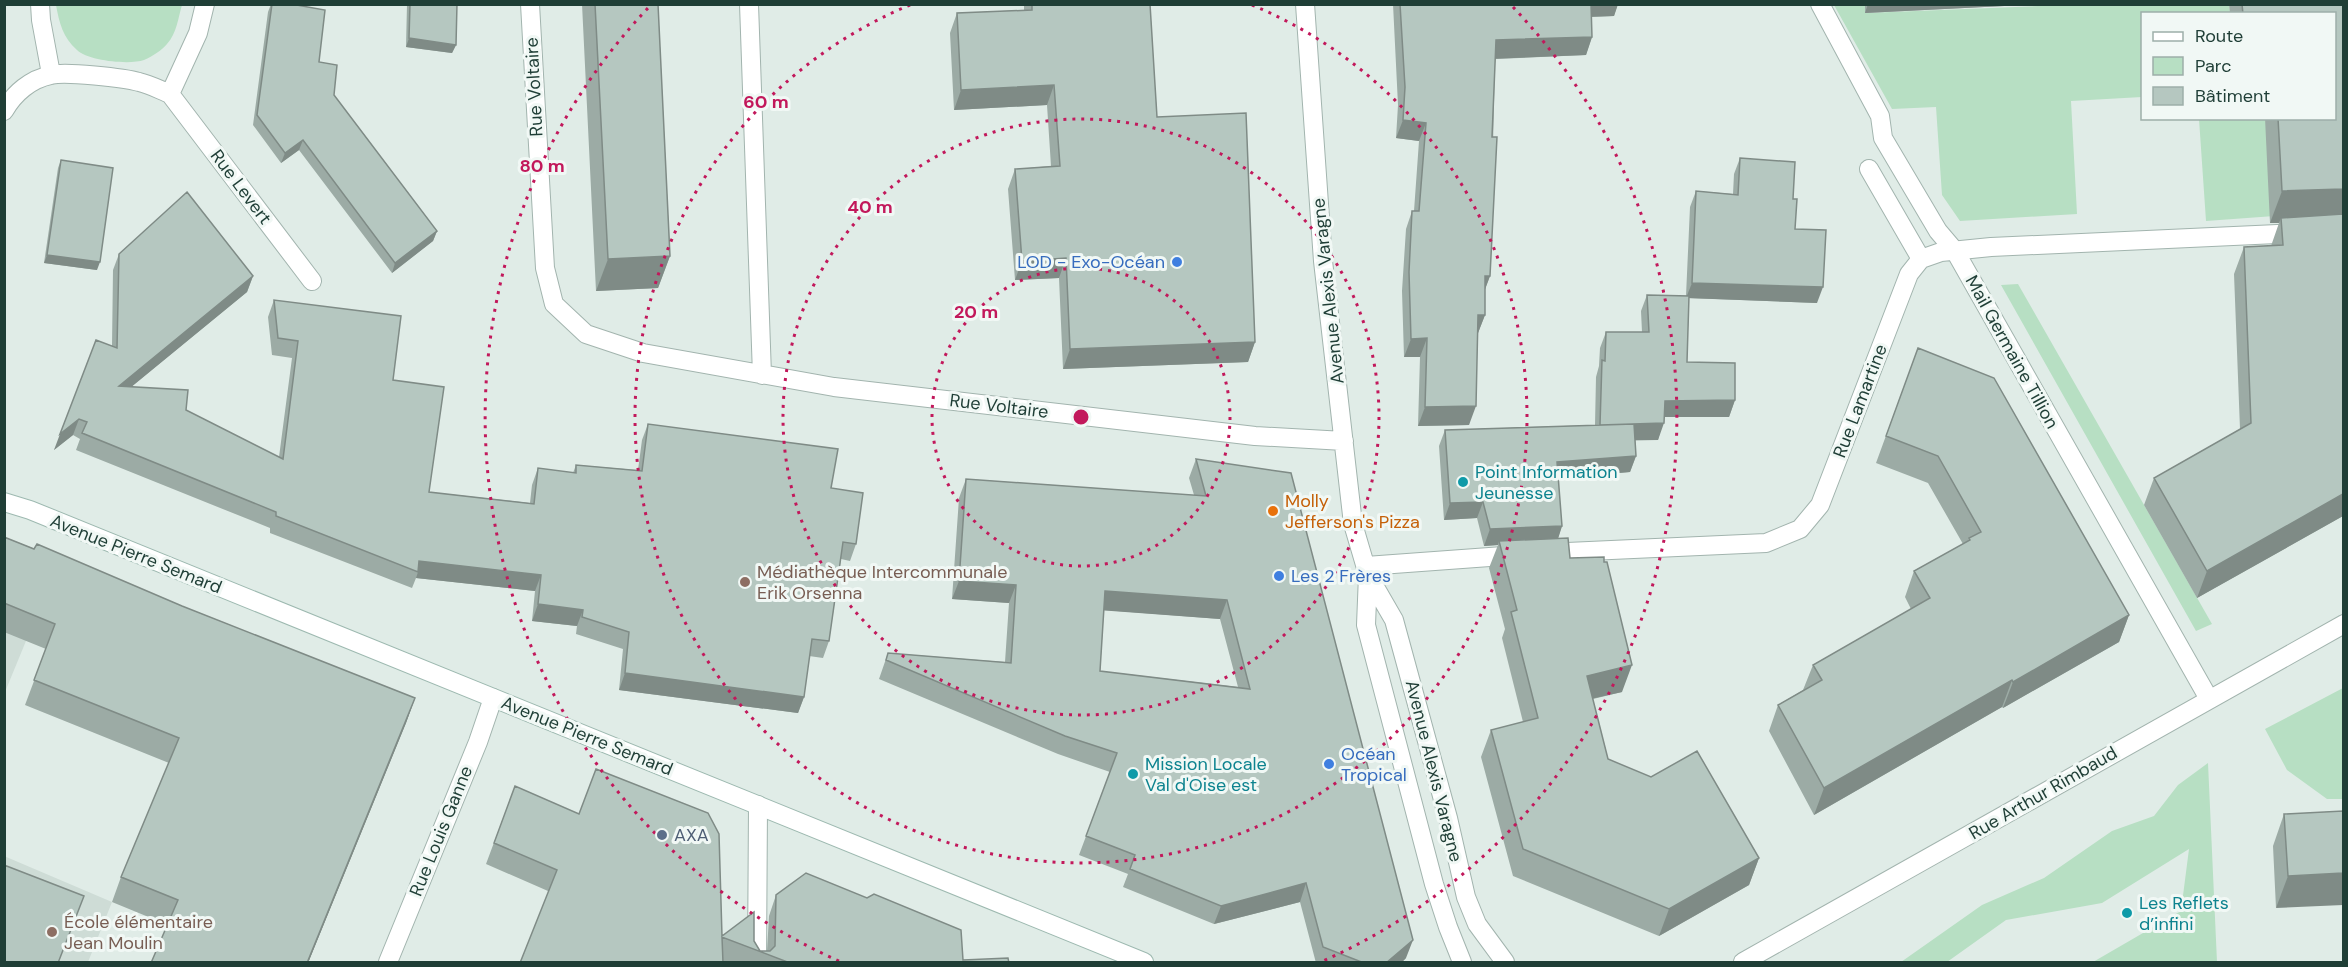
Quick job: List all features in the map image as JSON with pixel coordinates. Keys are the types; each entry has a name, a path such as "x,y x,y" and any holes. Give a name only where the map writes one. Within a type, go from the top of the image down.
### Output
{"street":[{"path":"40,4 51,74"},
{"path":"4,111 9,102 26,85 51,74 139,81 170,94 198,33 205,4"},
{"name":"Rue Voltaire","path":"530,4 545,268 554,304 586,334 643,353 844,388 1255,436 1344,441"},
{"path":"749,4 762,375"},
{"name":"Avenue Alexis Varagne","path":"1305,4 1323,261 1353,524 1367,570 1394,620 1448,818 1466,897 1477,924 1505,963"},
{"name":"Mail Germaine Tillion","path":"1820,4 1880,116 1883,138 1938,231 1955,251 2209,699"},
{"name":"Rue Levert","path":"170,94 312,281"},
{"path":"1869,169 1921,259 1941,252 2084,242 2343,231"},
{"name":"Rue Lamartine","path":"1367,570 1444,559 1766,543 1800,529 1820,505 1909,274 1921,259"},
{"name":"Avenue Pierre Semard","path":"4,494 30,510"},
{"name":"Avenue Pierre Semard","path":"4,502 30,510 1144,963"},
{"name":"Avenue Alexis Varagne","path":"1367,570 1366,624 1434,884 1462,963"},
{"name":"Rue Arthur Rimbaud","path":"1743,963 2343,624"},
{"name":"Rue Louis Ganne","path":"388,963 478,742 493,698"},
{"path":"757,963 758,805"}],"shaded area":[{"path":"5,567 49,585 5,692"},
{"name":"École élémentaire Jean Moulin","path":"4,856 112,902 88,962 5,962"}],"green space":[{"path":"56,4 182,5 175,30 165,46 144,60 129,62 109,61 82,54 68,40 62,29"},
{"path":"2229,4 2230,12 2141,12 2141,97 2071,101 2077,214 1960,221 1942,195 1936,107 1892,109 1834,5 1865,5 1866,13 2063,5"},
{"path":"2199,120 2265,120 2289,215 2206,221"},
{"path":"2018,284 2212,624 2196,631 2001,285"},
{"path":"2343,688 2343,799 2327,799 2287,770 2265,729"},
{"path":"2208,763 2217,962 2093,962 2181,911 2189,849 2102,903 2006,920 1947,962 1901,962 1982,905 2044,878 2112,831 2154,816 2178,785"}],"building":[{"path":"272,4 291,4 325,10 319,62 337,65 334,95 437,231 395,263 303,140 285,153 257,115"},
{"path":"410,4 457,4 456,45 409,38"},
{"path":"595,4 658,4 670,256 608,259"},
{"path":"1032,4 1150,4 1157,117 1246,113 1255,342 1070,349 1066,258 1022,261 1015,169 1060,166 1054,85 961,90 957,13 1032,10"},
{"path":"1400,4 1591,4 1592,37 1496,40 1492,137 1497,137 1490,276 1485,276 1485,315 1478,315 1476,406 1425,407 1427,338 1411,339 1409,272 1412,211 1419,211 1426,123 1403,120 1405,87"},
{"path":"2242,4 2343,4 2343,189 2282,191 2278,120 2336,120 2336,12 2243,12"},
{"path":"1740,158 1795,162 1793,199 1797,199 1795,229 1826,230 1823,287 1692,283 1696,191 1738,195"},
{"path":"61,160 113,168 100,262 47,255"},
{"path":"187,192 253,276 119,386 188,390 186,410 283,459 298,341 278,338 274,300 401,316 393,380 444,387 429,492 534,504 538,468 576,473 576,465 642,471 648,424 838,449 831,488 863,493 856,544 843,542 829,641 812,639 804,697 625,673 629,632 582,617 583,610 538,604 541,575 419,561 418,572 276,516 276,512 82,433 87,422 79,419 60,434 96,340 117,348 119,254"},
{"path":"2343,214 2343,494 2207,571 2154,478 2251,423 2244,247 2283,245 2281,218"},
{"path":"1647,295 1689,296 1687,362 1735,363 1735,400 1665,401 1664,423 1600,425 1602,360 1605,361 1606,332 1649,332"},
{"path":"1918,348 1994,378 2129,615 1824,788 1778,705 1822,680 1813,665 1930,598 1914,571 1981,532 1938,456 1886,436"},
{"path":"1634,424 1636,456 1557,462 1562,526 1490,529 1483,502 1450,503 1445,430"},
{"path":"1196,459 1291,473 1413,940 1386,963 1364,963 1323,947 1306,883 1221,906 1130,869 1135,855 1086,836 1117,753 1065,736 886,660 888,653 1011,663 1016,585 959,581 966,479 1206,496","holes":["1105,591 1227,600 1250,689 1100,671"]},
{"path":"4,537 34,549 37,544 182,606 415,698 307,963 151,963 178,900 121,877 179,738 34,680 55,624 4,603"},
{"path":"1568,538 1570,558 1604,557 1604,562 1607,562 1632,665 1587,676 1608,759 1651,777 1697,751 1759,858 1669,909 1523,849 1491,730 1538,718 1511,612 1517,610 1499,541"},
{"path":"596,769 708,813 719,834 722,936 754,912 754,941 760,951 770,951 775,946 776,895 806,873 867,898 874,894 961,930 963,960 1008,958 1009,963 790,963 722,937 723,963 520,963 557,870 494,843 515,786 579,814"},
{"path":"2343,811 2343,873 2288,876 2284,814"},
{"name":"École élémentaire Jean Moulin","path":"4,865 84,896 58,963 4,963"}],"place":[{"name":"LOD - Exo-Océan","path":"1177,262"},
{"name":"Point Information Jeunesse","path":"1463,482"},
{"name":"Molly Jefferson's Pizza","path":"1273,511"},
{"name":"Les 2 Frères","path":"1279,576"},
{"name":"Médiathèque Intercommunale Erik Orsenna","path":"745,582"},
{"name":"Océan Tropical","path":"1329,764"},
{"name":"Mission Locale Val d'Oise est","path":"1133,774"},
{"name":"AXA","path":"662,835"},
{"name":"Les Reflets d’infini","path":"2127,913"},
{"name":"École élémentaire Jean Moulin","path":"52,932"}]}
